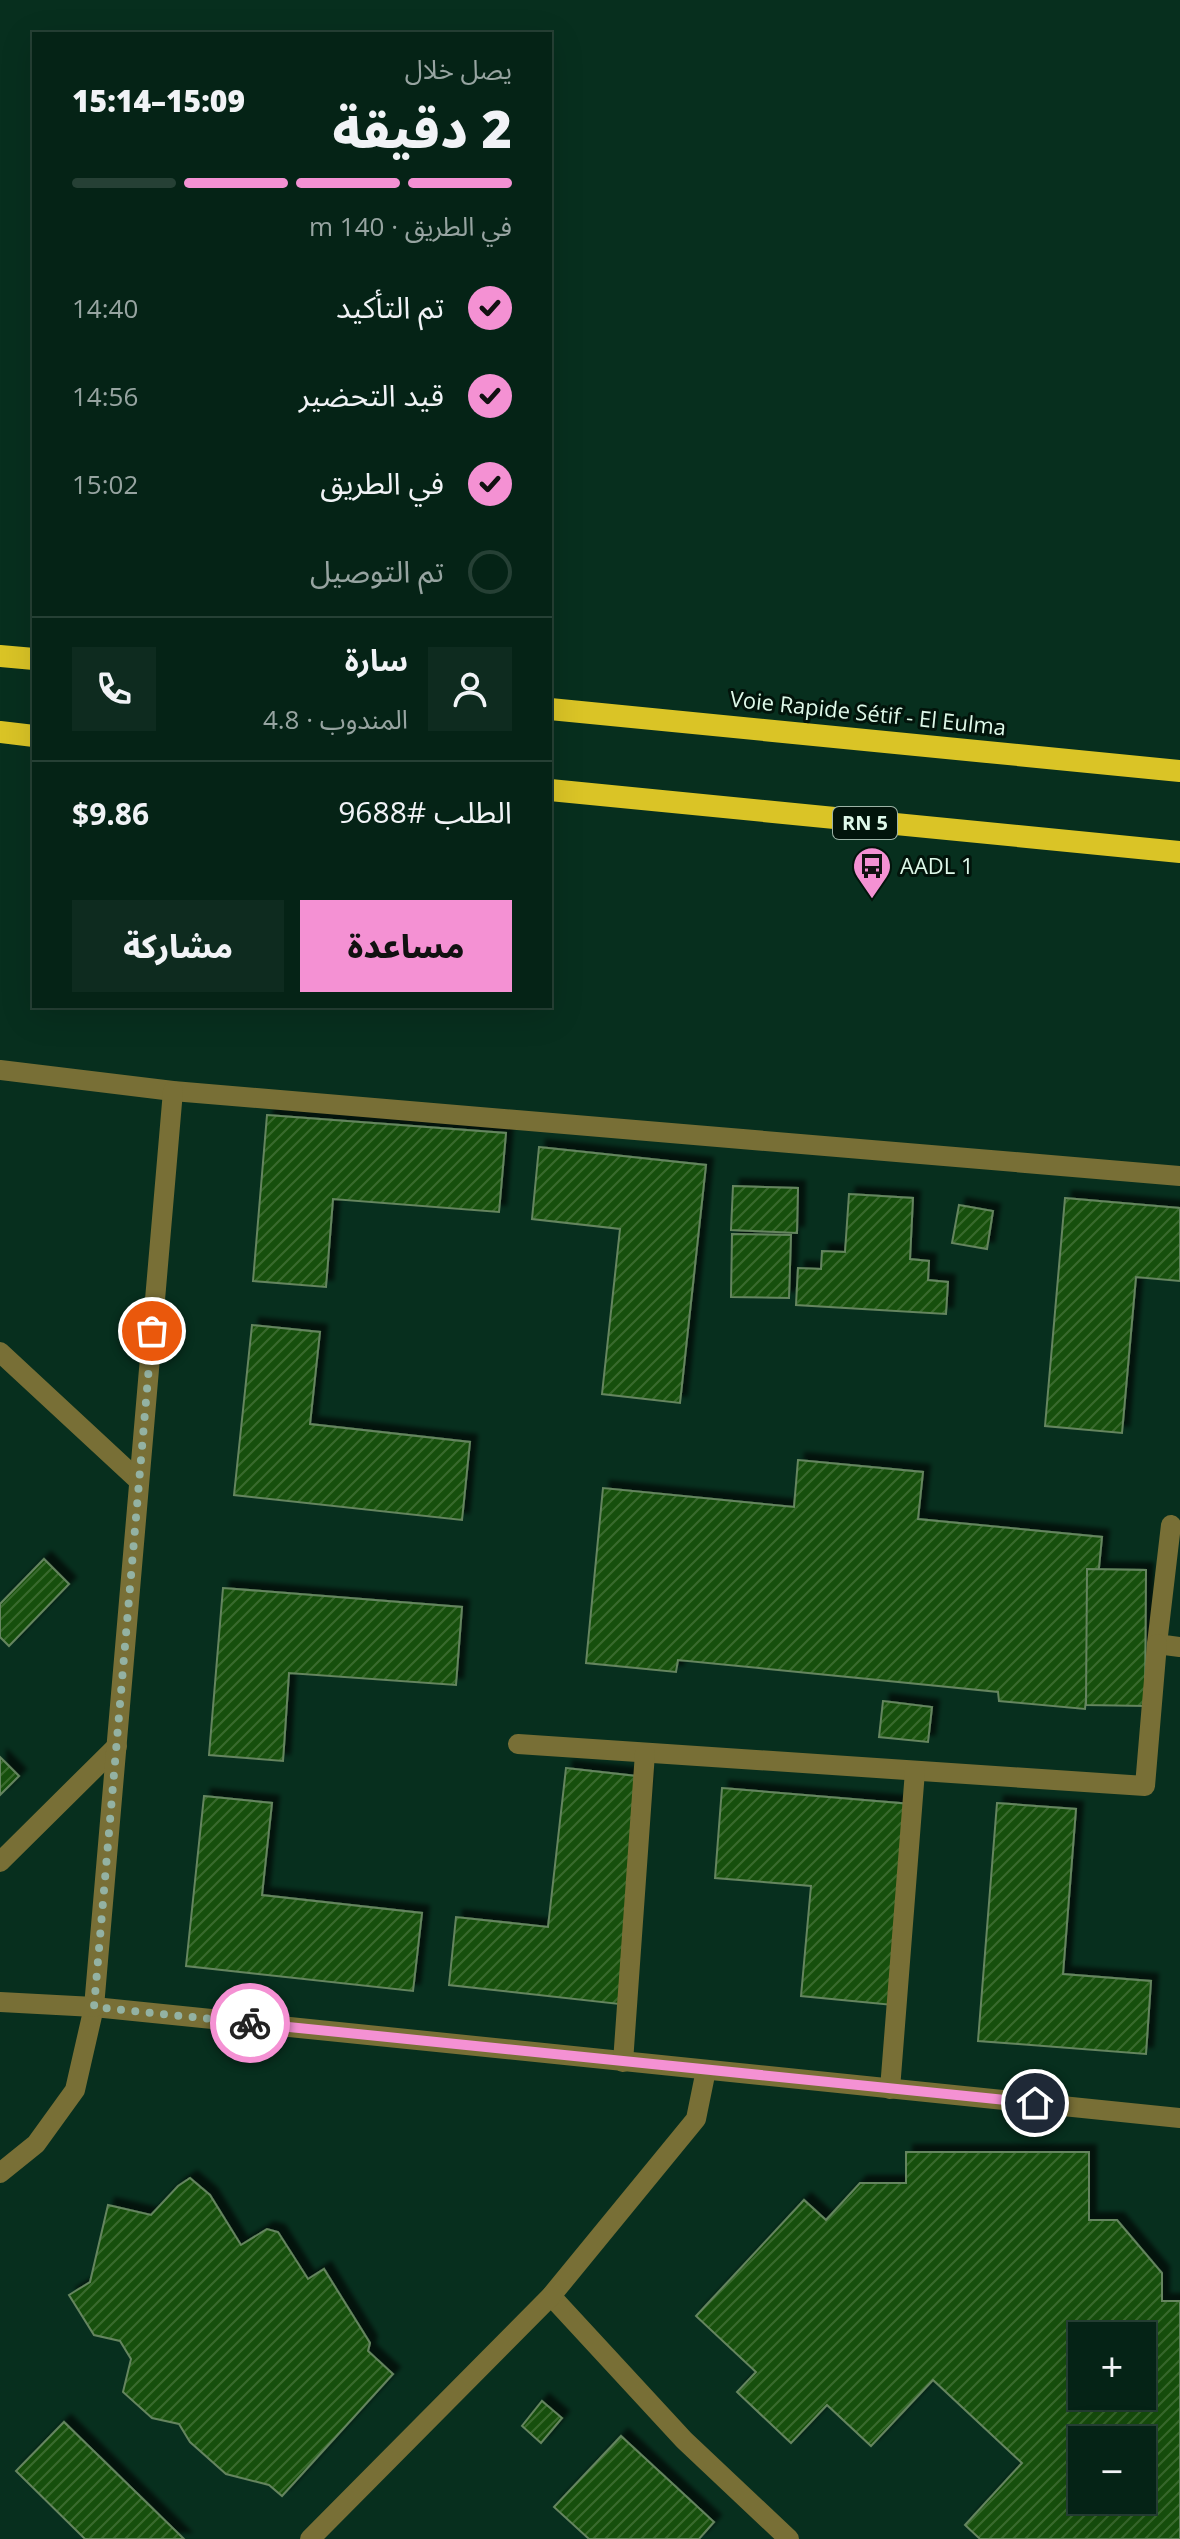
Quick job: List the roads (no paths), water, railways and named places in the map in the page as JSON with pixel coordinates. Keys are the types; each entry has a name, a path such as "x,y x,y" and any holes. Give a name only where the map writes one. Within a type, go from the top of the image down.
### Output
{"highway":[{"path":"0,656 32,659"},
{"name":"Voie Rapide Sétif - El Eulma","path":"552,709 1180,771"},
{"path":"0,732 32,736"},
{"name":"RN 5","path":"552,790 1180,852"}],"street":[{"path":"0,1070 173,1091 1180,1176"},
{"path":"0,2173 36,2144 75,2090 94,2007 173,1091"},
{"path":"0,1352 139,1481"},
{"path":"518,1744 1145,1786 1171,1525"},
{"path":"1157,1644 1180,1647"},
{"path":"0,1862 117,1746"},
{"path":"623,2062 645,1753"},
{"path":"890,2089 915,1771"},
{"path":"0,2002 94,2007 1180,2118"},
{"path":"310,2539 551,2296 696,2119 706,2070"},
{"path":"551,2296 684,2440 789,2539"}],"place":[{"name":"AADL 1","path":"872,900"}]}
